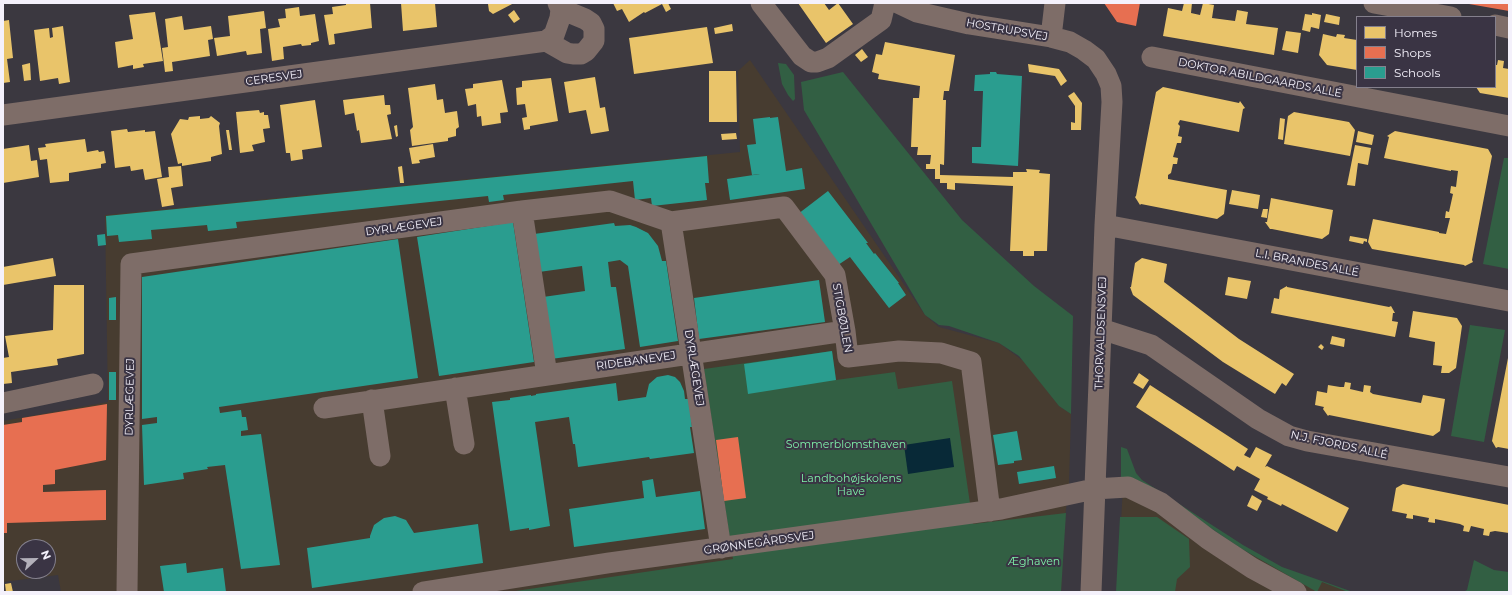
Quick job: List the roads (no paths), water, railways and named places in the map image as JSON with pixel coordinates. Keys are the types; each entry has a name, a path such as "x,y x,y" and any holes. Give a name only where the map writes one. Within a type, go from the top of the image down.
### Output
{"street":[{"path":"761,3 802,56 811,62 816,62 828,58 880,20 885,3"},
{"name":"HOSTRUPSVEJ","path":"898,3 917,12 969,24 1051,37 1070,42 1096,59 1106,74"},
{"path":"1051,37 1055,3"},
{"path":"1374,3 1446,16"},
{"path":"585,19 591,23 595,35 591,46 580,54 567,53 556,20 585,19"},
{"name":"CERESVEJ","path":"3,115 556,20"},
{"path":"1496,25 1509,28"},
{"name":"DOKTOR ABILDGAARDS ALLÉ","path":"1152,57 1509,126"},
{"name":"THORVALDSENSVEJ","path":"1091,592 1105,225 1112,102 1111,86 1106,74"},
{"name":"DYRLÆGEVEJ","path":"127,592 131,264 522,211 610,201 671,222 721,548"},
{"name":"STIGBØJLEN","path":"671,222 784,207 834,275 845,331 848,357 899,350 941,353 971,362 990,510"},
{"path":"522,211 547,375"},
{"name":"L.I. BRANDES ALLÉ","path":"1105,225 1509,301"},
{"name":"N.J. FJORDS ALLÉ","path":"1102,329 1151,346 1258,419 1289,436 1307,441 1509,478"},
{"name":"RIDEBANEVEJ","path":"324,408 845,331"},
{"path":"3,403 93,384"},
{"path":"455,388 464,444"},
{"path":"372,400 380,456"},
{"name":"GRØNNEGÅRDSVEJ","path":"423,592 608,563 1001,509 1094,489 1128,488 1161,503 1208,539 1252,568 1296,592"}],"water":[{"path":"950,438 954,467 908,474 904,445"}],"park label":[{"name":"Sommerblomsthaven","path":"846,445"},
{"name":"Landbohøjskolens Have","path":"851,485"},
{"name":"Æghaven","path":"1034,562"}]}
